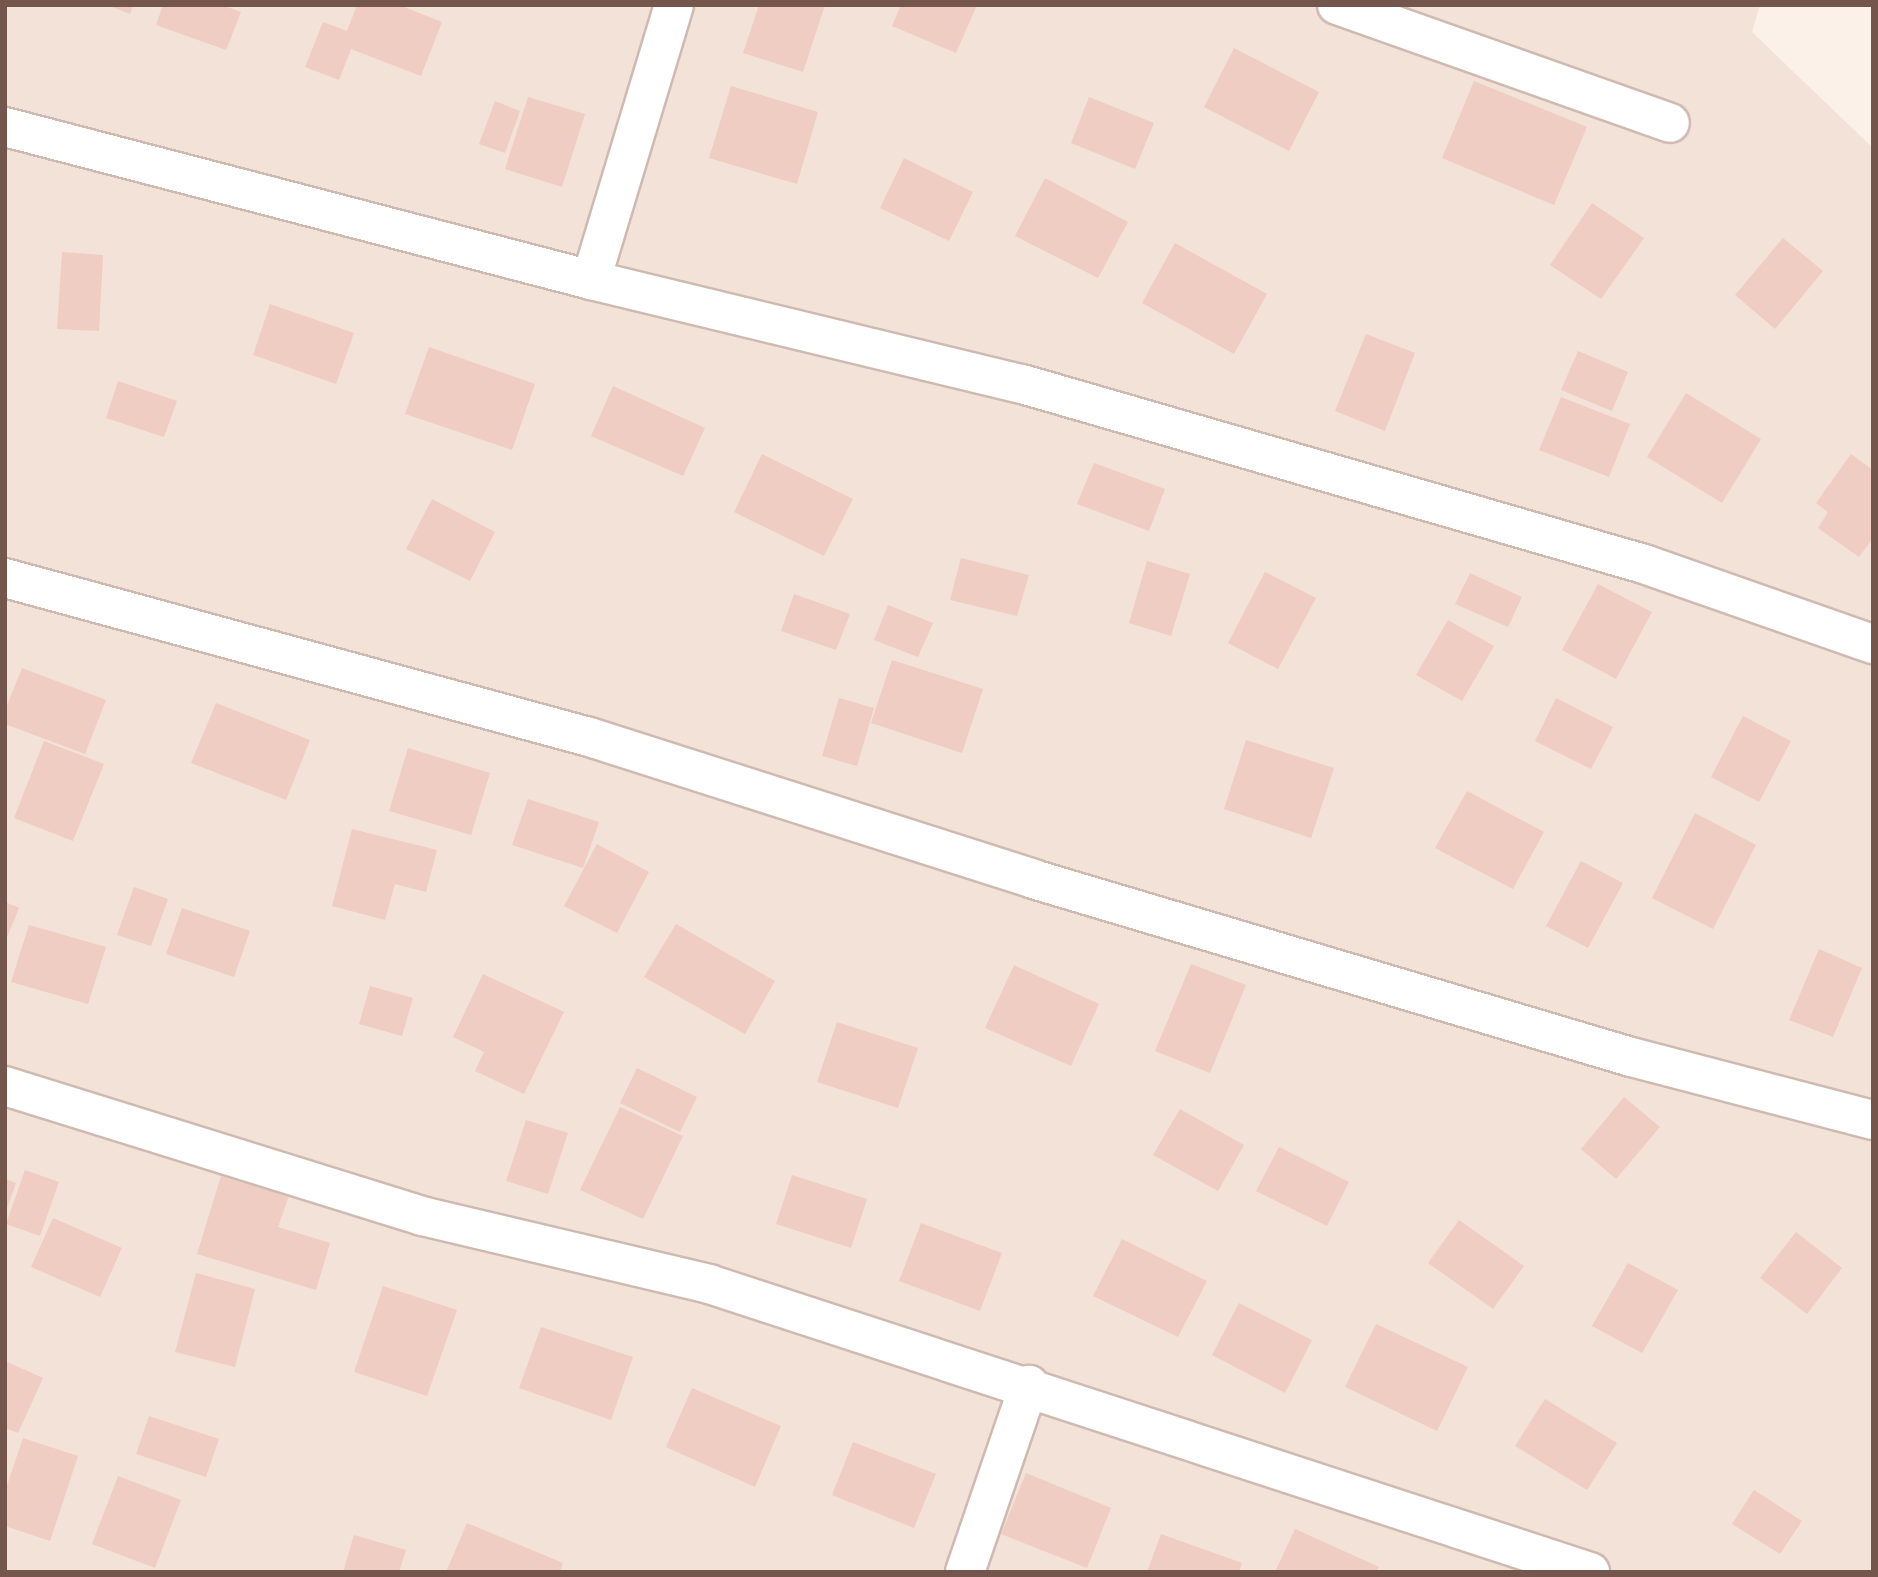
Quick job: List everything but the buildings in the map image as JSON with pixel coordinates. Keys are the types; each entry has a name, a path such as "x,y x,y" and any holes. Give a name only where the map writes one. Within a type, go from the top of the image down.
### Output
{"street":[{"path":"591,280 674,5"},
{"path":"1336,5 1670,123"},
{"path":"5,127 591,280 1022,384 1644,564 1873,643"},
{"path":"5,578 589,737 1073,891 1631,1057 1873,1120"},
{"path":"5,1086 422,1216 709,1284 1029,1385 1590,1572"},
{"path":"965,1572 1029,1385"}],"shaded area":[{"path":"5,5 1760,5 1752,32 1873,148 1873,1572 5,1572"}]}
